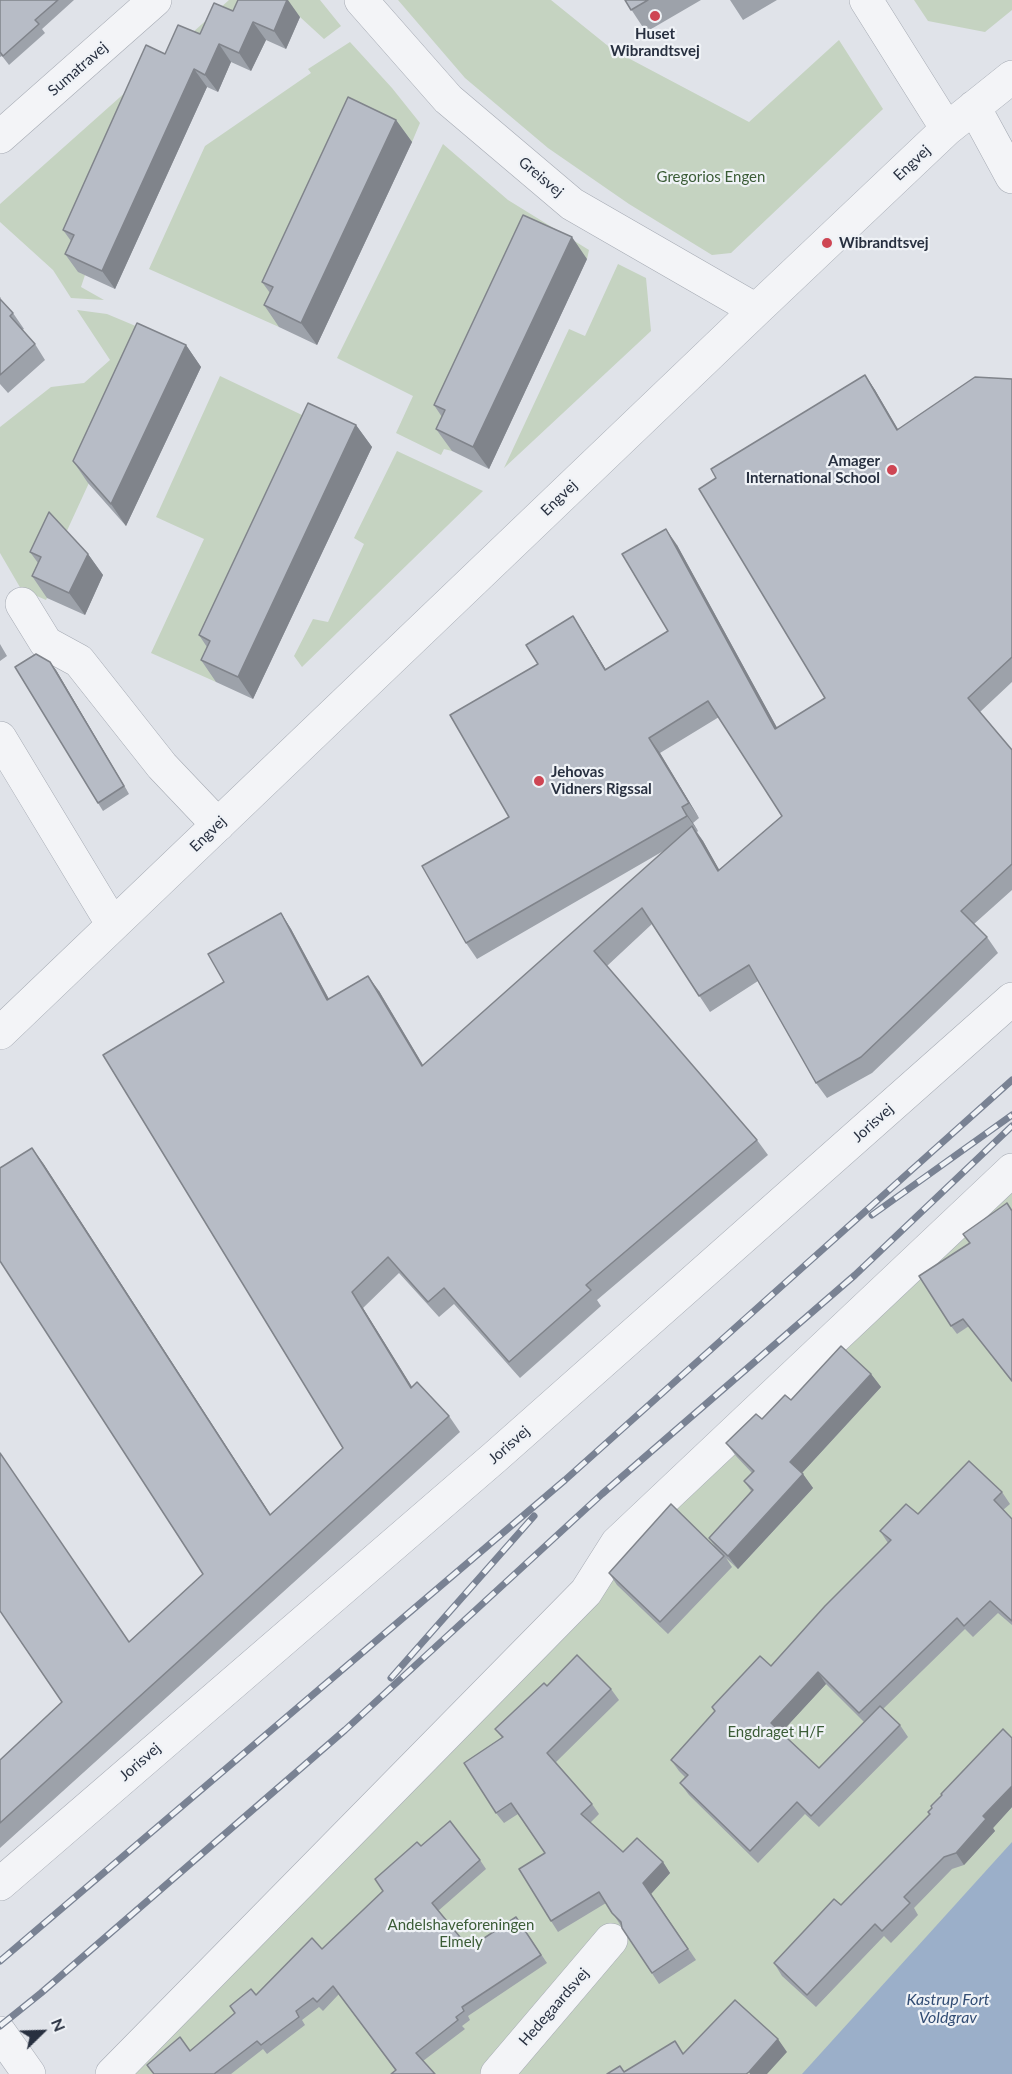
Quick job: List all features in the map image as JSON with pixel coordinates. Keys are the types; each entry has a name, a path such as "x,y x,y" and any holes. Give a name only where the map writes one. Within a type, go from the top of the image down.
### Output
{"street":[{"name":"Sumatravej","path":"0,137 155,0"},
{"name":"Greisvej","path":"360,0 448,99 572,204 756,310"},
{"path":"866,0 947,129"},
{"name":"Engvej","path":"0,1033 947,129 1012,77"},
{"path":"974,107 1012,177"},
{"path":"22,604 46,643 79,661 162,766 218,825"},
{"path":"0,738 113,925"},
{"name":"Jorisvej","path":"0,1884 495,1457 1012,999"},
{"path":"112,2074 586,1592 617,1543 911,1265 1009,1179"},
{"name":"Hedegaardsvej","path":"497,2074 611,1940"},
{"path":"0,2033 29,2074"}],"green space":[{"path":"229,0 259,0 78,271 85,275 81,287 104,300 71,298 53,270 0,222 0,204"},
{"path":"264,0 320,0 341,26 324,39 300,17"},
{"name":"Gregorios Engen","path":"398,0 551,0 613,50 749,122 839,40 883,109 731,253 712,255 629,204 548,148 465,78"},
{"path":"914,0 1012,0 1012,10 985,32 928,21"},
{"path":"350,42 420,123 412,142 279,327 149,269 205,146 311,73 308,69"},
{"path":"443,144 508,200 589,250 587,259 452,451 444,449 441,455 396,433 413,396 337,358"},
{"path":"618,264 646,278 651,331 504,468 569,329 585,336"},
{"path":"77,310 107,314 150,332 153,344 47,574 46,600 21,589 0,553 0,427 51,387 84,383 110,360"},
{"path":"220,376 323,425 216,682 151,653 204,539 156,517"},
{"path":"397,451 483,491 302,667 294,656 313,619 328,622 364,544 354,538"},
{"name":"Engdraget H/F","path":"1012,1181 1012,2074 133,2074 584,1570"}],"water":[{"name":"Kastrup Fort Voldgrav","path":"1012,1842 1012,2074 802,2074"}],"building":[{"path":"0,0 58,0 35,20 39,24 3,56 0,52"},
{"path":"238,0 287,0 274,31 253,22 239,53 219,44 205,75 194,69 102,271 65,254 74,235 63,230 146,45 165,54 178,25 200,34 214,3 233,11"},
{"path":"625,0 648,0 631,10"},
{"path":"348,97 396,120 301,323 264,305 273,287 262,282"},
{"path":"523,215 572,237 473,447 436,429 445,410 434,405"},
{"path":"0,299 13,313 10,316 35,344 0,375"},
{"path":"137,323 186,345 111,504 73,461"},
{"path":"865,375 897,430 975,377 1012,379 1012,657 968,698 1012,750 1012,864 961,911 987,937 861,1057 816,1083 749,965 699,996 642,908 594,951 757,1140 586,1285 591,1290 509,1362 444,1288 428,1302 388,1257 352,1292 411,1388 417,1382 449,1416 0,1823 0,1760 62,1702 0,1611 0,1453 129,1642 203,1574 0,1261 0,1168 32,1148 270,1515 343,1448 103,1055 224,982 208,954 281,913 327,1000 368,976 422,1066 692,826 718,871 782,816 708,701 649,738 689,803 682,807 687,816 466,943 422,866 509,817 450,715 538,664 526,645 573,616 605,670 668,631 622,554 666,529 775,729 825,698 699,489 716,478 711,469"},
{"path":"308,403 356,425 238,677 201,660 210,641 199,635"},
{"path":"49,512 88,554 69,593 32,576 41,557 30,552"},
{"path":"36,654 50,662 124,786 98,803 15,667"},
{"path":"1007,1203 1012,1211 1012,1381 963,1319 951,1326 919,1276 970,1243 963,1234"},
{"path":"841,1346 871,1374 790,1462 803,1474 728,1556 709,1538 753,1490 744,1481 754,1471 726,1443 756,1414 762,1419 785,1395 791,1400"},
{"path":"969,1461 1002,1492 994,1500 1012,1519 1012,1621 990,1601 964,1626 957,1618 859,1713 818,1672 771,1723 819,1768 880,1706 900,1725 811,1816 797,1802 750,1851 680,1783 688,1775 671,1760 715,1711 712,1707 760,1656 771,1666 825,1606 891,1540 880,1531 906,1504 918,1514"},
{"path":"671,1504 724,1556 660,1622 609,1573"},
{"path":"577,1655 611,1689 547,1753 592,1804 581,1814 623,1852 637,1838 663,1862 643,1883 688,1949 652,1973 622,1928 621,1922 612,1913 599,1892 551,1921 519,1869 545,1853 511,1803 496,1813 464,1763 503,1737 495,1729 544,1683 547,1686"},
{"path":"1003,1729 1012,1738 1012,1786 983,1816 986,1819 956,1853 944,1857 904,1897 910,1903 882,1931 875,1924 807,1995 774,1963 834,1899 841,1905 930,1814 928,1812 931,1806 941,1794"},
{"path":"450,1821 480,1860 432,1903 469,1948 516,1917 541,1955 462,2007 464,2011 456,2017 458,2020 416,2053 435,2074 391,2074 396,2070 333,1986 317,2002 313,1998 296,2011 299,2017 261,2045 257,2041 214,2074 154,2074 147,2065 180,2037 190,2051 235,2013 230,2006 251,1989 256,1995 312,1938 322,1949 383,1891 375,1879 417,1842 421,1846"},
{"path":"735,2000 778,2039 746,2074 607,2074 620,2066 624,2072 675,2041 683,2054"}],"railway":[{"path":"0,1961 565,1480 1012,1080"},
{"path":"872,1215 1012,1115"},
{"path":"0,2026 345,1730 602,1494 855,1275 1012,1126"},
{"path":"391,1678 534,1516"}],"place":[{"name":"Huset Wibrandtsvej","path":"655,16"},
{"name":"Wibrandtsvej","path":"827,243"},
{"name":"Amager International School","path":"892,470"},
{"name":"Jehovas Vidners Rigssal","path":"539,781"}],"park label":[{"name":"Andelshaveforeningen Elmely","path":"461,1934"}]}
